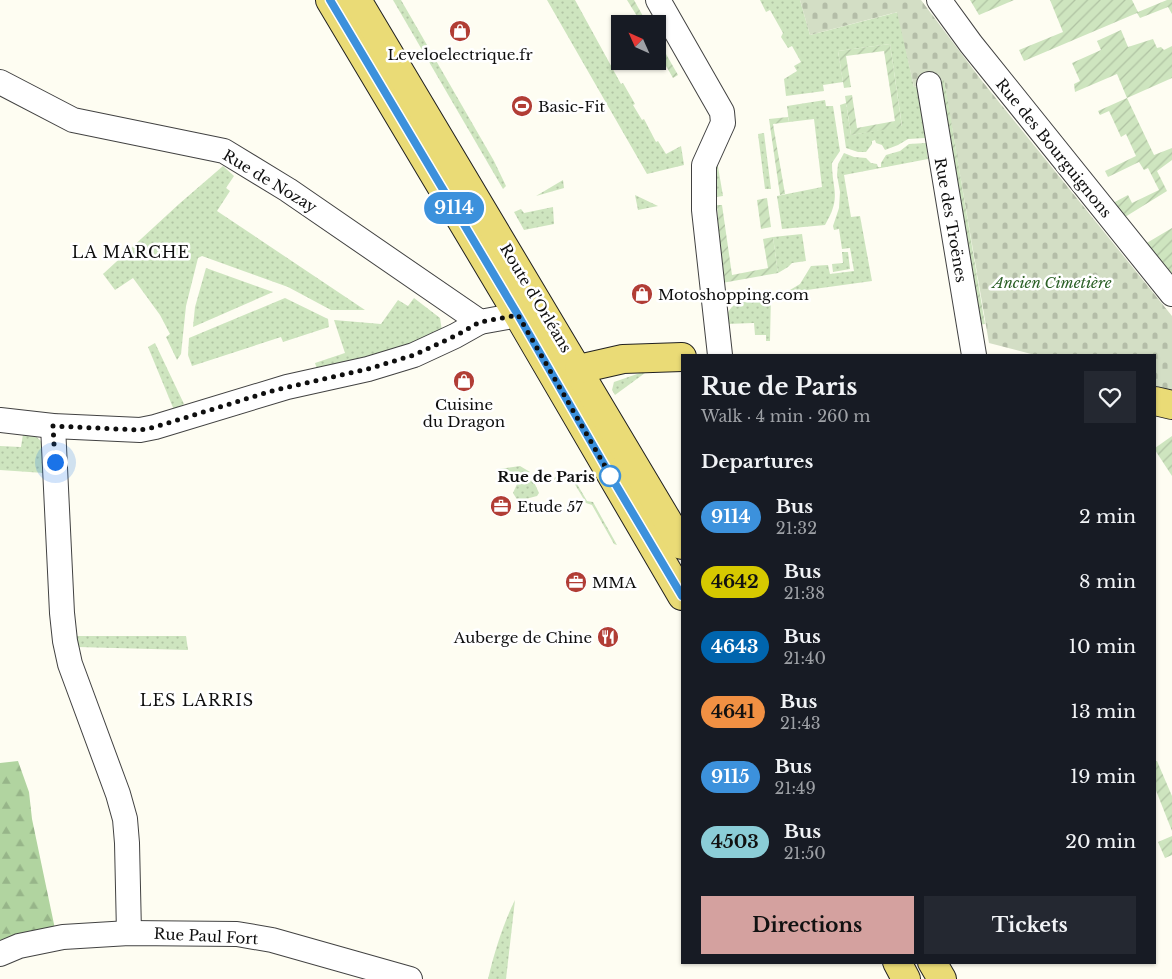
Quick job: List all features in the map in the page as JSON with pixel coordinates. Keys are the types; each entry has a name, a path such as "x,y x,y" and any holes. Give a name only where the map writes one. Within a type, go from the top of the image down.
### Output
{"main road":[{"name":"Route d'Orléans","path":"330,0 518,315 681,594"},
{"name":"Route d'Orléans","path":"357,0 579,369 681,543"},
{"path":"579,369 623,359 681,357"},
{"path":"1156,401 1172,405"},
{"path":"898,964 906,979"},
{"path":"933,964 942,979"}],"street":[{"path":"658,0 722,112 722,123 704,165 704,210 720,354"},
{"name":"Rue des Bourguignons","path":"939,0 971,44 1172,294"},
{"name":"Rue de Nozay","path":"0,82 73,120 224,151 295,194 480,322"},
{"name":"Rue des Troënes","path":"929,84 974,354"},
{"path":"0,420 53,426 140,430 155,427 281,388 368,369 414,355 480,322 518,315"},
{"path":"53,426 65,641 70,664 118,794 125,820 129,932"},
{"name":"Rue Paul Fort","path":"0,954 19,946 64,937 129,932 237,934 272,940 399,978"}],"green space":[{"path":"393,0 401,0 494,161 506,186 503,189"},
{"path":"547,0 575,0 611,66 611,70 613,70 621,84 623,83 635,104 633,105 642,120 644,119 656,142 658,141 666,154 681,146 684,165 647,174"},
{"path":"627,0 634,0 642,15 636,15"},
{"path":"760,0 800,0 810,35 898,12 914,87 919,87 925,138 908,139 885,150 875,140 872,141 866,152 858,152 846,148 840,105 846,103 851,135 902,126 890,44 838,51 843,82 823,85 824,91 786,96 784,79 797,71 794,66 801,62 792,46 788,48 781,37 783,33 770,10 766,12"},
{"name":"Ancien Cimetière","path":"800,0 921,0 982,81 1172,316 1172,391 1156,386 1156,354 1031,354 989,343 944,81 914,87 897,12 810,35"},
{"path":"970,0 1014,0 979,15"},
{"path":"1050,0 1132,0 1138,12 1167,0 1172,0 1172,14 1168,7 1140,18 1137,13 1024,61 1019,50 1063,32"},
{"path":"1121,30 1128,47 1153,39 1157,48 1161,47 1164,50 1172,46 1172,78 1127,98 1117,74 1075,92 1074,84 1080,81 1072,63 1101,50 1097,41"},
{"path":"890,44 902,127 851,135 845,96 852,95 857,128 895,121 884,51 846,56 851,87 844,88 838,51"},
{"path":"666,54 678,75 673,78 666,66"},
{"path":"944,80 985,324 977,325 938,82"},
{"path":"1127,98 1154,155 1172,148 1172,160 1157,171 1167,191 1125,217 1113,203 1128,195 1132,203 1159,190 1148,168 1144,170 1139,162 1108,177 1105,171 1136,156 1126,134 1121,137 1109,111 1100,115 1098,111"},
{"path":"825,100 826,106 833,106 840,151 832,163 835,194 833,207 825,225 782,229 777,196 822,187 814,119 789,122 787,106"},
{"path":"788,117 789,122 773,124 785,194 780,195 769,119"},
{"path":"764,133 771,189 765,189 758,134"},
{"path":"926,143 928,159 844,175 851,217 860,216 872,281 785,293 800,284 811,266 828,265 830,274 854,271 850,248 842,249 839,229 834,230 833,226 839,208 838,164 844,153 854,157 866,158 871,163 881,167 881,163 886,155 900,151 909,144"},
{"path":"717,161 723,196 716,197 713,171"},
{"path":"223,166 234,176 226,188 230,191 217,211 365,310 331,310 288,287 202,256 198,258 186,306 181,354 177,360 166,337 170,334 160,315 133,278 115,290 103,274"},
{"path":"563,180 564,188 536,196"},
{"path":"635,195 658,206 638,210"},
{"path":"767,198 771,227 761,229 757,200"},
{"path":"717,205 722,205 732,275 768,268 763,239 773,237 778,273 722,283"},
{"path":"553,207 554,224 524,230 514,212 521,209 524,213"},
{"path":"1172,228 1172,278 1145,244"},
{"path":"802,234 806,261 792,263 778,273 773,237"},
{"path":"842,252 848,252 850,269 833,272 832,264 843,263"},
{"path":"206,268 273,292 193,327 195,307"},
{"path":"771,293 770,341 766,341 766,335 755,335 754,323 726,324 730,309 735,304 749,298"},
{"path":"285,298 328,319 329,327 283,342 281,337 192,366 188,355 189,338"},
{"path":"414,298 440,318 442,331 398,351 317,369 315,363 345,353 334,320 381,324 398,300 408,306"},
{"path":"155,343 184,404 174,410 148,347"},
{"path":"643,372 645,373 615,395 612,390 614,382"},
{"path":"23,434 31,435 41,441 44,452 44,473 0,470 0,446 21,447"},
{"path":"1172,436 1172,476 1156,452 1156,447"},
{"path":"520,466 530,472 505,479 499,469"},
{"path":"570,472 587,501 593,502 617,545 614,544 592,505 586,503 570,476 554,480 555,477"},
{"path":"533,480 539,493 537,496 518,501 513,493 517,484"},
{"path":"75,636 186,636 188,650 78,647"},
{"path":"18,761 29,792 32,819 55,929 0,946 0,763"},
{"path":"1156,761 1172,796 1172,831 1156,791"},
{"path":"1172,836 1172,855 1165,858 1158,842"},
{"path":"515,900 506,979 488,979 499,939"}],"bus line":[{"name":"9114","path":"330,0 518,315 681,594"}],"place":[{"name":"Leveloelectrique.fr","path":"460,31"},
{"name":"Basic-Fit","path":"522,106"},
{"name":"Motoshopping.com","path":"642,294"},
{"name":"Cuisine du Dragon","path":"464,381"},
{"name":"Rue de Paris","path":"610,476"},
{"name":"Etude 57","path":"501,506"},
{"name":"MMA","path":"576,582"},
{"name":"Auberge de Chine","path":"608,637"}],"district":[{"name":"LA MARCHE","path":"131,252"},
{"name":"LES LARRIS","path":"197,700"}],"route":[{"path":"55,462 53,426 140,430 155,427 275,390 368,369 414,355 480,322 518,315 613,480 610,476"}]}
